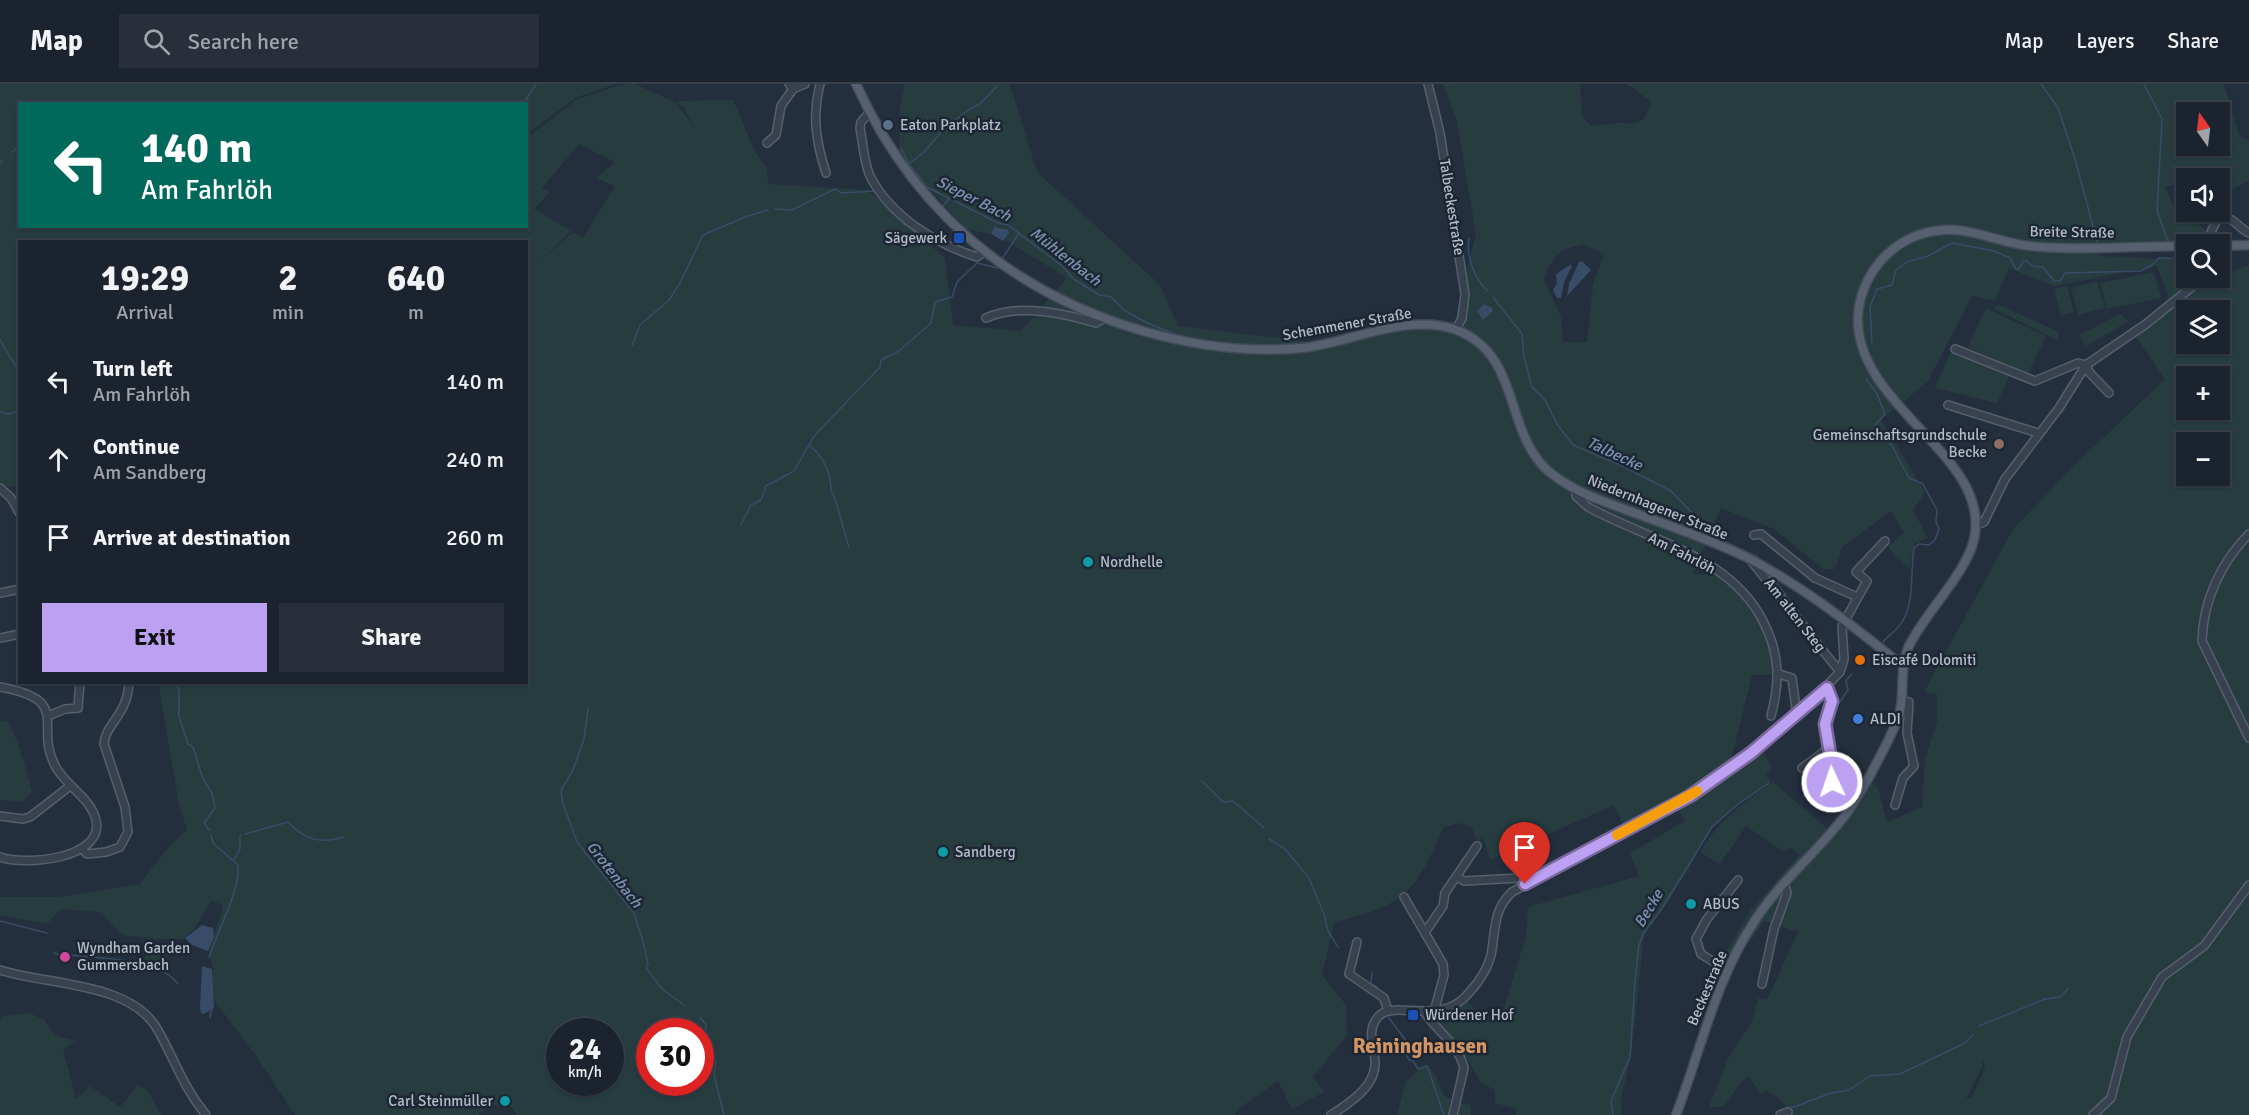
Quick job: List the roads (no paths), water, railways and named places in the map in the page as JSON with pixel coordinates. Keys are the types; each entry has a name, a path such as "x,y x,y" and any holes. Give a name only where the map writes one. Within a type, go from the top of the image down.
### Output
{"main road":[{"name":"Schemmener Straße","path":"856,84 879,133 913,181 951,224 984,252 1043,291 1103,319 1166,338 1210,346 1260,351 1305,348 1413,325 1441,326 1456,330"},
{"name":"Breite Straße","path":"1977,525 1974,505 1963,481 1882,385 1863,353 1858,311 1873,270 1895,247 1906,240 1929,232 1946,230 1968,230 2031,246 2176,246"},
{"path":"2230,246 2249,245"},
{"name":"Niedernhagener Straße","path":"1456,330 1480,345 1492,357 1504,375 1522,433 1546,469 1576,489 1748,558 1844,619 1894,658 1903,662"},
{"path":"1903,662 1923,622 1970,551 1977,525"},
{"name":"Beckestraße","path":"1676,1115 1701,1037 1728,971 1751,926 1784,883 1848,812 1897,721 1901,700 1903,662"}],"street":[{"path":"767,143 776,135 781,106 791,87 805,84"},
{"path":"820,84 815,110 815,128 817,148 826,173"},
{"name":"Talbeckestraße","path":"1428,84 1440,133 1465,294 1462,318 1456,330"},
{"name":"Schemmener Straße","path":"869,113 861,122 862,139 869,176 882,195 915,227 977,257 984,252"},
{"path":"2211,234 2217,220 2224,217 2233,219 2241,229 2249,233"},
{"path":"1977,525 1984,522 2005,479 2059,408 2086,365 2146,324 2191,288"},
{"name":"Schemmener Straße","path":"986,318 998,313 1042,312 1065,314 1096,323 1103,319"},
{"path":"1955,350 2035,381 2078,363 2086,365"},
{"path":"2086,365 2089,372 2109,393"},
{"path":"1948,405 2038,433"},
{"path":"0,488 11,498 18,510"},
{"name":"Am Fahrlöh","path":"1576,489 1576,496 1588,507 1709,564 1734,582 1759,612 1775,650 1779,674 1771,716"},
{"path":"1754,535 1761,534 1815,578 1857,597"},
{"path":"2249,534 2226,563 2214,586 2202,626 2202,641 2249,738"},
{"path":"1331,1115 1365,1089 1374,1073 1371,1028 1380,1015 1388,1011 1425,1013 1449,1010 1464,998 1480,979 1490,958 1495,917 1502,901 1525,884 1690,796 1797,716 1827,688 1840,672 1844,659 1841,638 1844,619 1867,581 1856,572 1885,541"},
{"name":"Am alten Steg","path":"1748,558 1840,672"},
{"path":"0,593 18,590"},
{"path":"0,638 18,634"},
{"name":"Am Fahrlöh","path":"1779,674 1792,678 1797,716"},
{"path":"48,716 65,709 78,708 80,684"},
{"path":"81,849 87,854 113,850 123,843 128,832 125,807 104,744 104,737 124,708 129,684"},
{"path":"0,687 33,695 48,716 51,755 57,770 91,807 95,817 96,835 81,849 40,860 13,860 0,856"},
{"path":"1827,688 1832,701 1825,724 1834,777 1832,782"},
{"path":"1895,805 1903,778 1914,766 1907,733 1909,702 1901,700"},
{"path":"1802,768 1829,748"},
{"path":"0,816 24,819 30,817 70,786"},
{"path":"1426,931 1443,906 1445,893 1477,846"},
{"path":"1457,877 1464,880 1519,878 1525,884"},
{"path":"1728,971 1701,954 1696,939 1707,919 1738,880"},
{"path":"1762,984 1774,929 1786,893 1784,883"},
{"path":"2093,1115 2112,1098 2127,1037 2162,977 2204,946 2249,885"},
{"path":"1404,897 1426,931 1443,964 1444,975 1434,1012"},
{"path":"1357,942 1349,974 1384,998 1388,1011"},
{"path":"0,969 122,999 144,1011 156,1027 189,1094 206,1115"},
{"path":"1425,1013 1452,1044 1462,1061 1463,1074 1453,1115"},
{"path":"1780,1115 1788,1112"}],"water":[{"path":"994,227 1008,230 1009,233 1003,241 991,234"},
{"path":"1582,261 1591,270 1567,296 1569,284 1579,262"},
{"path":"1572,266 1564,282 1561,298 1557,298 1553,290 1557,283 1556,274"},
{"path":"1484,304 1493,311 1483,320 1477,311"},
{"path":"202,925 213,928 214,937 208,951 192,945 185,938"},
{"path":"202,966 212,969 214,1008 204,1014 201,1013 200,1008"}],"waterway":[{"path":"524,102 536,84"},
{"path":"2041,84 2058,108 2075,159 2097,241"},
{"path":"2144,84 2162,119 2157,211 2168,241"},
{"path":"910,163 924,152 943,130 968,110 980,104 997,86"},
{"path":"12,152 18,148"},
{"name":"Mühlenbach","path":"901,148 909,164 927,187 998,223 1008,225 1061,265 1075,280 1099,295 1111,297 1124,310 1145,322 1177,335 1196,339"},
{"path":"0,163 3,160"},
{"path":"775,209 792,210 835,189 841,193 875,191"},
{"name":"Sieper Bach","path":"942,207 949,199"},
{"path":"884,202 905,225"},
{"path":"632,346 640,325 669,300 680,283 703,235 768,210"},
{"path":"1002,259 1019,233"},
{"name":"Talbecke","path":"1469,238 1472,267 1488,291"},
{"path":"1872,343 1870,307 1877,289 1892,285 1896,270 1907,262 1928,256 1952,243 1994,251 2010,258 2016,269 2019,269 2023,261 2027,261 2032,266 2043,267 2054,281 2060,281 2065,273 2140,271 2151,266 2159,258 2176,259"},
{"path":"741,525 751,505 761,500 766,486 794,471 814,436 880,367 881,360 899,351 931,323 935,302 952,297 957,282 977,263 998,268"},
{"name":"Talbecke","path":"1493,297 1522,334 1524,357 1532,387 1545,400 1557,424 1573,445 1622,466 1671,491 1715,537 1758,557"},
{"path":"0,340 18,370"},
{"path":"1866,379 1877,394 1885,414 1875,425 1892,446 1909,478 1923,484 1937,510 1936,522 1939,529 1935,540 1929,545 1919,544 1914,548 1909,605 1900,625 1883,642"},
{"path":"0,412 8,414 18,412"},
{"path":"810,446 819,455 828,472 831,491 849,547"},
{"name":"Talbecke","path":"1775,581 1838,664"},
{"name":"Becke","path":"1830,716 1848,690 1846,680 1852,674"},
{"path":"176,684 179,690 179,716 188,744 193,747 203,779 212,793 215,808 204,823 209,830"},
{"name":"Grotenbach","path":"588,709 584,739 573,770 561,790 562,801 577,842 634,913 644,945 648,964 646,968 662,989 684,1005"},
{"name":"Becke","path":"1829,721 1830,734"},
{"path":"1202,781 1223,802 1233,801 1264,828"},
{"name":"Becke","path":"1613,1115 1611,1101 1630,1057 1635,980 1639,945 1644,932 1661,910 1712,827 1737,805 1769,783"},
{"path":"245,834 288,822 313,839 327,840 343,837"},
{"path":"209,958 232,899 238,875 238,865 213,843 211,835"},
{"path":"234,860 240,849 240,835"},
{"path":"1269,839 1285,849 1309,878 1324,914 1328,931 1338,947"},
{"path":"0,921 47,933"},
{"path":"54,953 60,955"},
{"path":"71,955 144,964 170,975 178,984"},
{"path":"1372,973 1371,984 1377,987"},
{"path":"1979,1026 2045,999 2060,997 2068,989"},
{"path":"210,1017 212,1009"},
{"name":"Grotenbach","path":"700,1017 706,1025 705,1035 713,1048 716,1061 714,1075 724,1115"},
{"path":"1389,1018 1410,1046 1405,1052 1409,1060 1413,1061 1418,1069 1427,1066 1444,1115"},
{"path":"1791,1108 1831,1093 1849,1090 1870,1076 1900,1074 1963,1044 1973,1035"}],"place":[{"name":"Eaton Parkplatz","path":"888,125"},
{"name":"Sägewerk","path":"959,238"},
{"name":"Gemeinschaftsgrundschule Becke","path":"1999,444"},
{"name":"Nordhelle","path":"1088,562"},
{"name":"Eiscafé Dolomiti","path":"1860,660"},
{"name":"ALDI","path":"1858,719"},
{"name":"Sandberg","path":"943,852"},
{"name":"ABUS","path":"1691,904"},
{"name":"Wyndham Garden Gummersbach","path":"65,957"},
{"name":"Würdener Hof","path":"1413,1015"},
{"name":"Carl Steinmüller","path":"505,1101"}],"district":[{"name":"Reininghausen","path":"1420,1046"}]}
